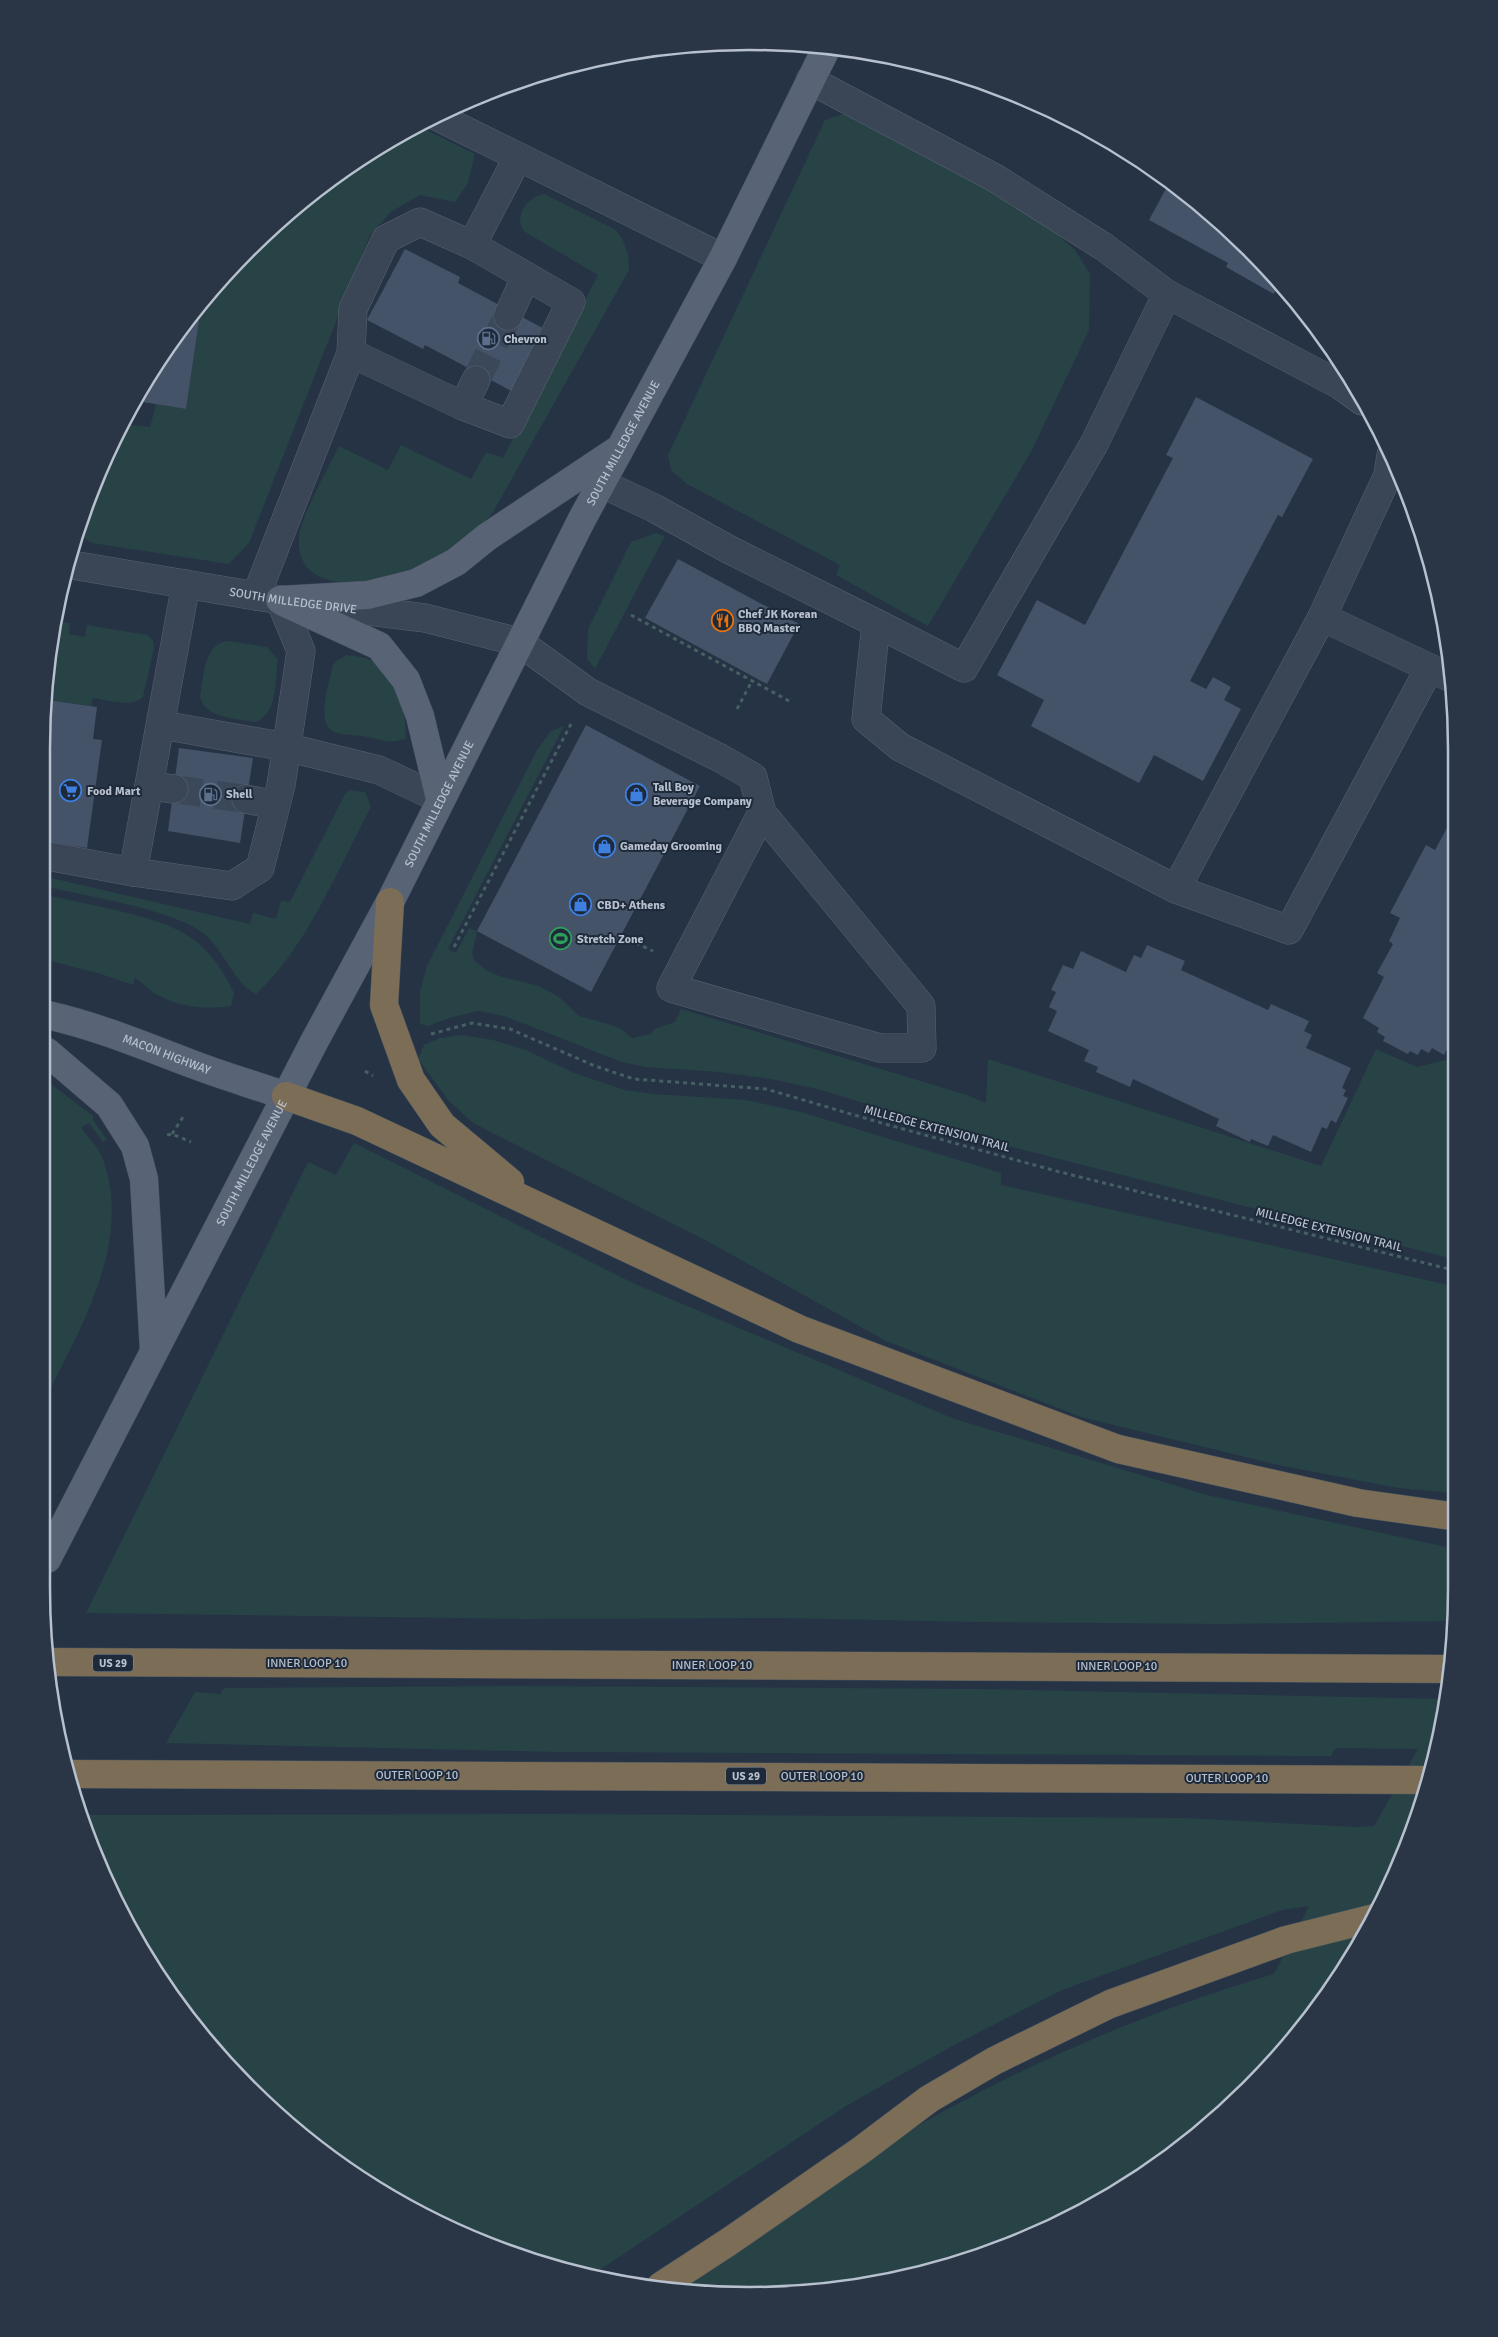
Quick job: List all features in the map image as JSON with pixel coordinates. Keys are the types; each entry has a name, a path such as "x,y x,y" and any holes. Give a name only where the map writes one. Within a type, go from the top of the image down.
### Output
{"highway":[{"path":"390,902 384,1005 411,1080 442,1125 536,1204"},
{"path":"286,1096 357,1122 536,1204 798,1329 1118,1449 1358,1503 1448,1515"},
{"name":"INNER LOOP 10","path":"54,1662 1376,1667 1439,1669"},
{"name":"OUTER LOOP 10","path":"75,1774 1421,1780"},
{"path":"667,2282 860,2151 929,2099 994,2061 1110,2004 1286,1940 1363,1921"}],"main road":[{"name":"SOUTH MILLEDGE AVENUE","path":"50,1553 286,1096 390,902 519,642 619,449 723,258 823,54"},
{"path":"268,598 368,595 416,583 456,562 487,537 619,449"},
{"path":"268,598 379,646 406,680 420,716 440,800"},
{"name":"MACON HIGHWAY","path":"50,1016 71,1020 140,1043 286,1096"},
{"path":"50,1055 109,1105 135,1146 144,1179 154,1351"}],"street":[{"path":"810,80 994,178 1104,247 1167,294 1349,391"},
{"path":"443,121 723,258"},
{"path":"472,245 518,157"},
{"path":"50,857 133,872 232,886 260,868 281,784 301,652 268,598 351,353 353,309 386,239 420,222 472,245 571,302 510,424 463,406 351,353"},
{"path":"508,316 526,276"},
{"path":"601,484 654,508 728,549 964,668 1094,444 1167,294"},
{"path":"463,406 476,380"},
{"path":"1176,889 1322,618 1388,475 1389,469"},
{"name":"SOUTH MILLEDGE DRIVE","path":"75,565 268,598 425,618 519,642"},
{"path":"133,872 162,788 162,725 186,584"},
{"path":"876,623 866,719 900,747 1176,889 1288,930 1440,674 1322,618"},
{"path":"519,642 588,692 720,758 753,777 762,813 921,1006 922,1048 880,1048 671,988 762,813"},
{"path":"162,725 286,747 378,770 440,800"},
{"path":"246,799 275,805"}],"path":[{"path":"631,615 790,702"},
{"path":"737,709 752,681"},
{"path":"454,947 573,719"},
{"path":"636,943 660,955"},
{"name":"MILLEDGE EXTENSION TRAIL","path":"428,1036 472,1024 510,1029 596,1066 634,1078 766,1088 885,1124 1047,1168 1448,1269"},
{"path":"184,1117 172,1134 192,1142"}],"green space":[{"path":"843,114 910,142 1030,210 1075,250 1090,274 1089,330 1032,450 928,626 836,575 840,565 687,484 671,470 668,455 825,120"},
{"path":"426,130 475,154 468,183 455,202 420,195 391,212 370,235 249,543 229,564 92,543 83,538 87,524 103,482 130,425 150,427 156,404 186,409 199,316 223,288 288,223 323,194 400,144"},
{"path":"544,194 614,229 626,248 629,270 493,512 476,531 456,548 434,563 411,573 378,581 358,583 340,582 323,578 309,570 301,556 299,537 309,506 339,446 388,470 401,445 471,479 486,452 503,458 598,275 525,232 521,226 520,221 523,209 532,199"},
{"path":"656,533 665,536 595,669 587,659 588,629 631,542"},
{"path":"62,622 70,623 69,634 85,637 87,625 148,635 153,641 154,648 143,697 126,703 93,698 91,706 51,701"},
{"path":"227,641 267,647 278,660 272,704 268,712 255,722 214,713 203,704 200,696 209,655 213,648"},
{"path":"346,655 370,660 382,668 389,676 395,685 402,706 406,739 388,741 337,733 328,727 324,712 332,668 335,662"},
{"path":"564,726 448,949 456,953 469,928 477,931 472,954 474,960 486,970 499,976 539,986 559,997 579,1016 621,1029 632,1038 651,1034 654,1029 675,1022 681,1009 967,1095 986,1103 988,1059 1321,1166 1376,1049 1417,1067 1448,1059 1448,1258 1004,1145 817,1089 771,1079 719,1072 645,1067 622,1062 504,1016 478,1011 449,1018 428,1026 420,1024 420,991 427,966 537,750 551,731"},
{"path":"349,790 365,792 371,807 334,881 306,931 291,954 256,994 248,989 235,975 211,941 191,925 130,905 50,888 50,878 250,924 253,913 276,919 281,901 290,902 345,794"},
{"path":"50,896 142,917 177,930 204,948 226,977 234,993 231,1006 211,1008 191,1006 163,998 149,990 135,978 133,985 101,974 50,961"},
{"path":"461,1035 493,1040 526,1050 574,1073 625,1090 654,1094 746,1100 801,1112 1001,1173 1001,1185 1448,1285 1448,1493 1398,1488 1278,1465 1081,1417 886,1341 707,1241 473,1123 448,1100 418,1059 424,1045 440,1038"},
{"path":"50,1083 93,1116 93,1120 107,1140 103,1142 89,1123 81,1127 99,1150 103,1159 110,1190 112,1220 108,1251 99,1281 75,1340 50,1389"},
{"path":"354,1143 633,1283 952,1418 1207,1495 1448,1547 1447,1621 1223,1624 780,1618 522,1619 86,1613 308,1162 336,1175"},
{"path":"517,1686 977,1689 1439,1699 1424,1769 1411,1813 1376,1897 1354,1938 1304,2014 1275,2049 1210,2114 1175,2143 1098,2193 1058,2215 974,2250 885,2274 795,2286 749,2287 680,2283 861,2159 966,2099 1015,2074 1116,2029 1168,2009 1274,1974 1309,1906 1282,1910 1062,1990 954,2045 846,2106 599,2271 524,2250 440,2215 399,2193 361,2169 323,2143 288,2114 223,2049 194,2014 168,1976 122,1897 88,1815 563,1814 1185,1818 1357,1827 1374,1826 1418,1749 1336,1748 1331,1756 559,1752 166,1743 195,1692 220,1694 224,1688"}],"building":[{"path":"1166,188 1210,223 1243,255 1276,289 1274,294 1226,267 1228,263 1149,220"},
{"path":"405,249 460,277 458,283 552,333 519,395 425,345 423,349 367,320"},
{"path":"199,316 199,321 186,409 142,402"},
{"path":"1196,397 1313,459 1282,517 1278,515 1190,681 1206,689 1213,677 1231,687 1224,700 1241,709 1203,781 1154,755 1139,783 1031,726 1044,700 997,675 1037,600 1085,625 1173,458 1166,455"},
{"name":"Chef JK Korean BBQ Master","path":"678,559 799,624 767,684 645,618"},
{"name":"Food Mart","path":"51,701 97,707 93,739 102,740 87,848 50,842"},
{"path":"586,725 700,786 591,992 477,931"},
{"name":"Shell","path":"179,748 253,758 240,843 168,831"},
{"path":"1448,826 1448,1047 1444,1055 1432,1048 1429,1053 1421,1049 1418,1055 1410,1051 1408,1054 1383,1041 1385,1037 1377,1032 1379,1028 1363,1018 1384,977 1377,973 1393,944 1389,941 1400,918 1390,913 1426,845 1435,850"},
{"path":"1147,945 1185,961 1181,970 1268,1010 1271,1004 1309,1021 1304,1031 1312,1035 1306,1048 1351,1068 1342,1088 1346,1090 1343,1096 1348,1098 1336,1123 1331,1120 1327,1129 1322,1127 1311,1152 1273,1135 1268,1146 1251,1139 1250,1142 1216,1126 1219,1119 1133,1079 1130,1087 1096,1072 1098,1067 1084,1061 1089,1050 1048,1031 1057,1011 1049,1007 1056,992 1051,990 1063,965 1073,969 1081,951 1126,972 1134,955 1141,958"}],"tunnel":[{"path":"476,380 508,316"},
{"path":"174,789 246,799"}],"place":[{"name":"Chevron","path":"488,339"},
{"name":"Chef JK Korean BBQ Master","path":"722,621"},
{"name":"Food Mart","path":"71,791"},
{"name":"Shell","path":"210,794"},
{"name":"Tall Boy Beverage Company","path":"637,794"},
{"name":"Gameday Grooming","path":"604,846"},
{"name":"CBD+ Athens","path":"581,905"},
{"name":"Stretch Zone","path":"561,939"}]}
